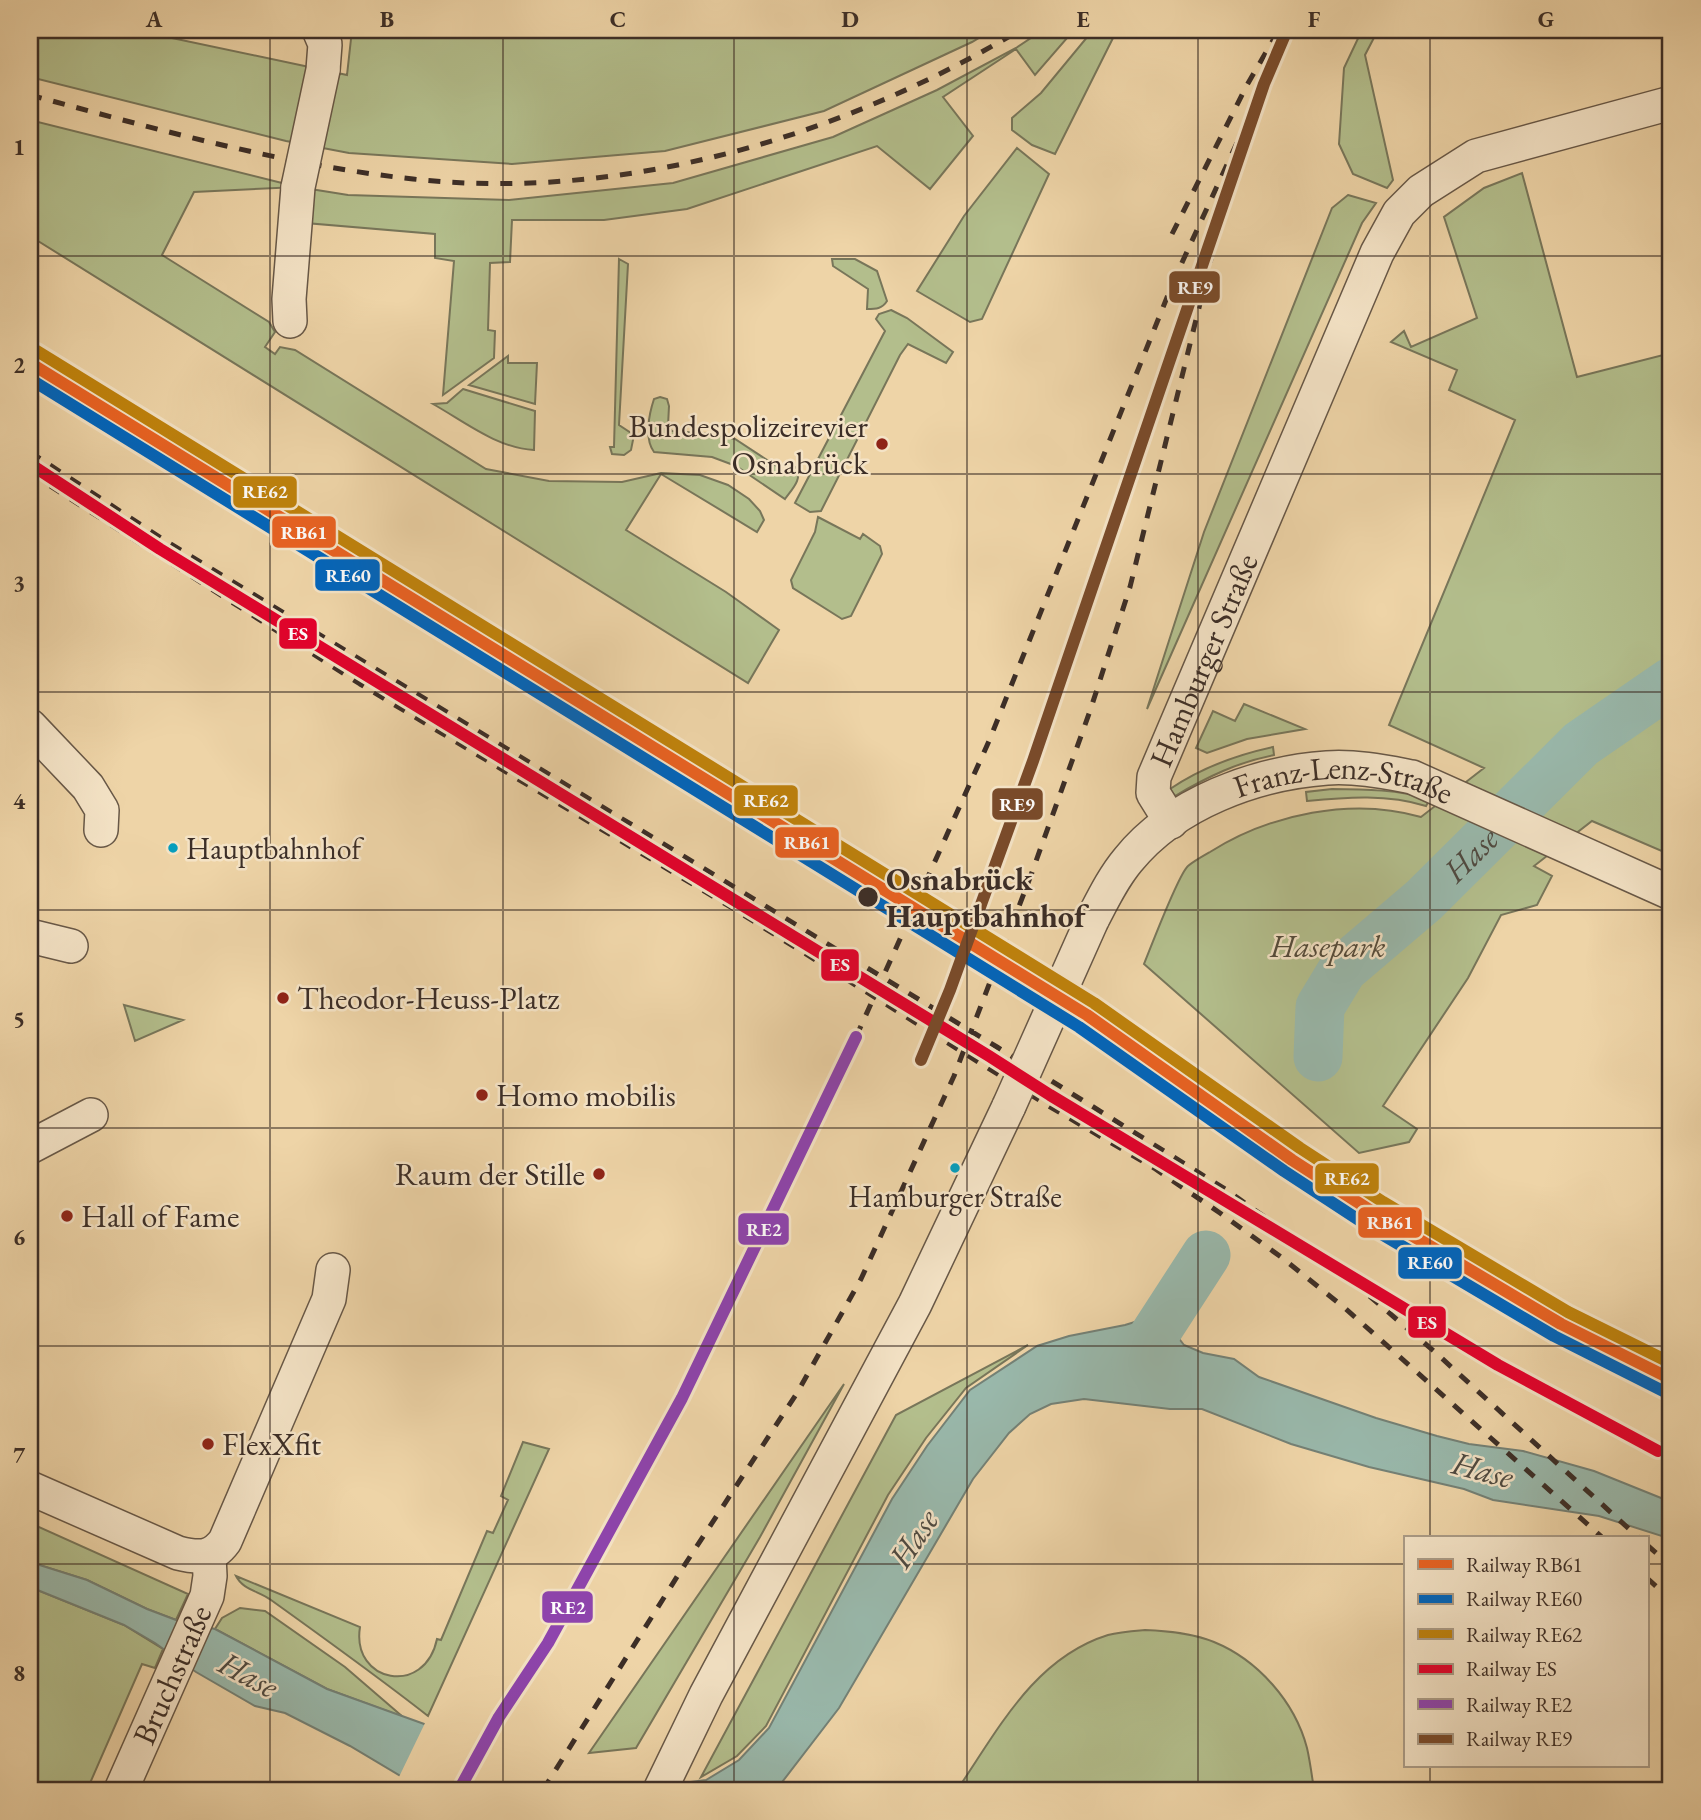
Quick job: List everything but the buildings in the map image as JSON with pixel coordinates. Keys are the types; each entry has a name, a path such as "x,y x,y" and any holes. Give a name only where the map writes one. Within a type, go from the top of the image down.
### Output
{"street":[{"path":"290,321 289,286 298,187 323,70 325,44 319,30"},
{"name":"Hamburger Straße","path":"1171,822 1153,793 1154,777 1377,253 1399,213 1421,191 1476,156 1671,103"},
{"path":"30,726 88,787 102,810 102,830"},
{"name":"Franz-Lenz-Straße","path":"1171,822 1206,800 1247,784 1292,772 1330,767 1369,770 1412,777 1671,893"},
{"path":"665,1777 915,1304 1009,1106 1092,920 1128,860 1150,837 1171,822"},
{"path":"30,936 71,946"},
{"path":"30,1147 91,1115"},
{"name":"Bruchstraße","path":"121,1790 200,1614 217,1549 331,1284"},
{"name":"Bruchstraße","path":"30,1488 178,1553 217,1549"}],"green space":[{"path":"30,30 134,30 347,75 352,30 992,30 972,42 824,111 665,151 512,164 349,153 286,141 30,77"},
{"path":"1043,30 1074,30 1035,75 1016,49 943,97 973,136 930,189 877,146 687,209 604,220 512,220 510,262 490,263 488,330 495,331 494,358 443,395 454,261 435,258 435,234 294,222 298,187 348,195 509,200 673,183 833,137 937,90 1016,48"},
{"path":"1093,30 1110,30 1115,34 1055,154 1032,145 1012,130 1012,118 1041,93"},
{"path":"1362,30 1378,30 1365,55 1393,180 1387,188 1353,174 1339,144 1344,68"},
{"path":"30,120 298,187 194,192 162,255 269,322 275,332 265,347 275,354 280,347 295,350 486,469 549,481 622,482 661,473 700,475 728,485 749,499 764,520 757,532 661,474 626,530 726,592 779,630 748,683 30,236"},
{"path":"1017,148 1049,174 982,319 970,322 917,291 964,216"},
{"name":"Hasepark","path":"1522,173 1577,377 1671,353 1671,855 1592,821 1534,866 1552,876 1537,905 1501,915 1468,978 1383,1106 1417,1129 1409,1142 1359,1153 1144,964 1184,872 1204,855 1259,828 1312,813 1367,809 1395,811 1421,817 1484,768 1389,725 1515,420 1449,390 1457,370 1391,342 1404,331 1411,347 1477,318 1444,217 1484,188"},
{"path":"1348,195 1376,203 1362,223 1147,709 1204,532 1332,208"},
{"path":"619,259 628,264 619,425 634,435 631,450 624,455 612,454 610,447 614,447"},
{"path":"832,259 855,259 877,271 887,301 885,304 867,309 868,289 833,266"},
{"path":"891,310 907,318 953,352 946,363 908,344 821,511 810,512 795,503 885,331 876,319 879,314"},
{"path":"508,356 508,363 537,363 535,404 469,385"},
{"path":"463,389 535,411 534,450 494,439 433,404 447,403"},
{"path":"654,399 667,399 668,426 672,431 735,439 784,471 796,467 797,480 785,499 736,466 712,457 654,452 649,440 649,419"},
{"path":"818,517 860,539 863,534 880,546 882,554 851,616 842,619 793,588 791,580 815,532"},
{"path":"1244,704 1305,729 1247,739 1207,753 1196,748 1213,711 1235,721"},
{"path":"1273,747 1274,755 1223,771 1175,796 1170,789 1219,763"},
{"path":"1332,789 1382,791 1430,799 1426,806 1382,798 1307,801 1306,792"},
{"path":"124,1005 183,1020 135,1041"},
{"path":"1028,1345 966,1388 926,1438 888,1495 766,1726 737,1756 701,1777 896,1415"},
{"path":"844,1384 760,1537 636,1748 589,1753"},
{"path":"523,1442 549,1449 428,1716 271,1600 247,1587 236,1576 360,1627 360,1646 367,1661 377,1671 391,1676 405,1675 419,1669 430,1657 437,1639 441,1640 487,1531 493,1533 508,1500 501,1496"},
{"path":"30,1523 188,1594 176,1620 87,1580 30,1562"},
{"path":"30,1587 124,1625 163,1649 155,1668 142,1664 87,1790 30,1790"},
{"path":"240,1608 265,1611 345,1667 403,1717 327,1689 215,1629 222,1618"},
{"path":"1145,1630 1180,1633 1206,1639 1230,1650 1260,1671 1294,1715 1308,1753 1314,1790 957,1790 1020,1699 1059,1660 1108,1635"}],"water":[{"path":"1163,1306 1172,1307 1177,1314 1177,1336 1184,1345 1203,1353 1234,1359 1259,1377 1376,1418 1437,1436 1469,1444 1523,1451 1594,1471 1671,1502 1671,1539 1599,1516 1493,1500 1464,1489 1369,1467 1291,1444 1202,1409 1170,1409 1084,1399 1051,1404 1030,1414 1009,1433 973,1479 839,1708 776,1790 424,1790 350,1746 285,1713 255,1706 196,1672 124,1625 30,1587 30,1562 87,1580 147,1609 176,1620 215,1629 327,1689 427,1725 543,1773 588,1786 706,1780 739,1760 769,1728 892,1499 927,1446 970,1390 1037,1346 1151,1317"}],"pier":[{"path":"426,1721 544,1770 575,1779 569,1790 417,1790 398,1779"}],"waterway":[{"name":"Hase","path":"1318,1057 1320,1007 1343,969 1424,900 1581,744 1671,682"},
{"name":"Hase","path":"1136,1363 1206,1255"}],"railway":[{"path":"30,95 220,144 364,173 492,184 571,180 650,170 728,153 805,130 879,102 951,68 1020,30"},
{"path":"1172,234 1247,85 1279,30"},
{"path":"856,1037 989,741 1174,280 1264,84"},
{"path":"543,1790 797,1393 861,1279 954,1076 1031,875 1090,711 1130,587 1229,186"},
{"path":"30,452 164,540 997,1047 1225,1189 1360,1288 1436,1353 1637,1536"},
{"path":"30,473 360,684 734,909 1047,1105 1154,1168 1281,1257 1346,1309 1601,1536"},
{"path":"1648,1546 1671,1566"},
{"path":"1648,1579 1671,1600"}],"rail line":[{"name":"RE9","path":"921,1060 950,990 1033,761 1264,84 1287,30"},
{"name":"RE62","path":"37,351 1094,1003 1300,1148 1383,1202 1568,1312 1671,1363"},
{"name":"RB61","path":"30,363 1087,1015 1292,1160 1376,1214 1561,1324 1671,1379"},
{"name":"RE60","path":"30,379 1079,1027 1284,1171 1368,1226 1554,1336 1665,1392"},
{"name":"ES","path":"30,464 160,549 1050,1095 1498,1365 1658,1451"},
{"name":"RE2","path":"459,1790 499,1717 548,1643 682,1398 856,1037"}],"place":[{"name":"Bundespolizeirevier Osnabrück","path":"882,444"},
{"name":"Hauptbahnhof","path":"173,848"},
{"name":"Osnabrück Hauptbahnhof","path":"868,897"},
{"name":"Theodor-Heuss-Platz","path":"283,998"},
{"name":"Homo mobilis","path":"482,1095"},
{"name":"Hamburger Straße","path":"955,1168"},
{"name":"Raum der Stille","path":"599,1174"},
{"name":"Hall of Fame","path":"67,1216"},
{"name":"FlexXfit","path":"208,1444"}]}
